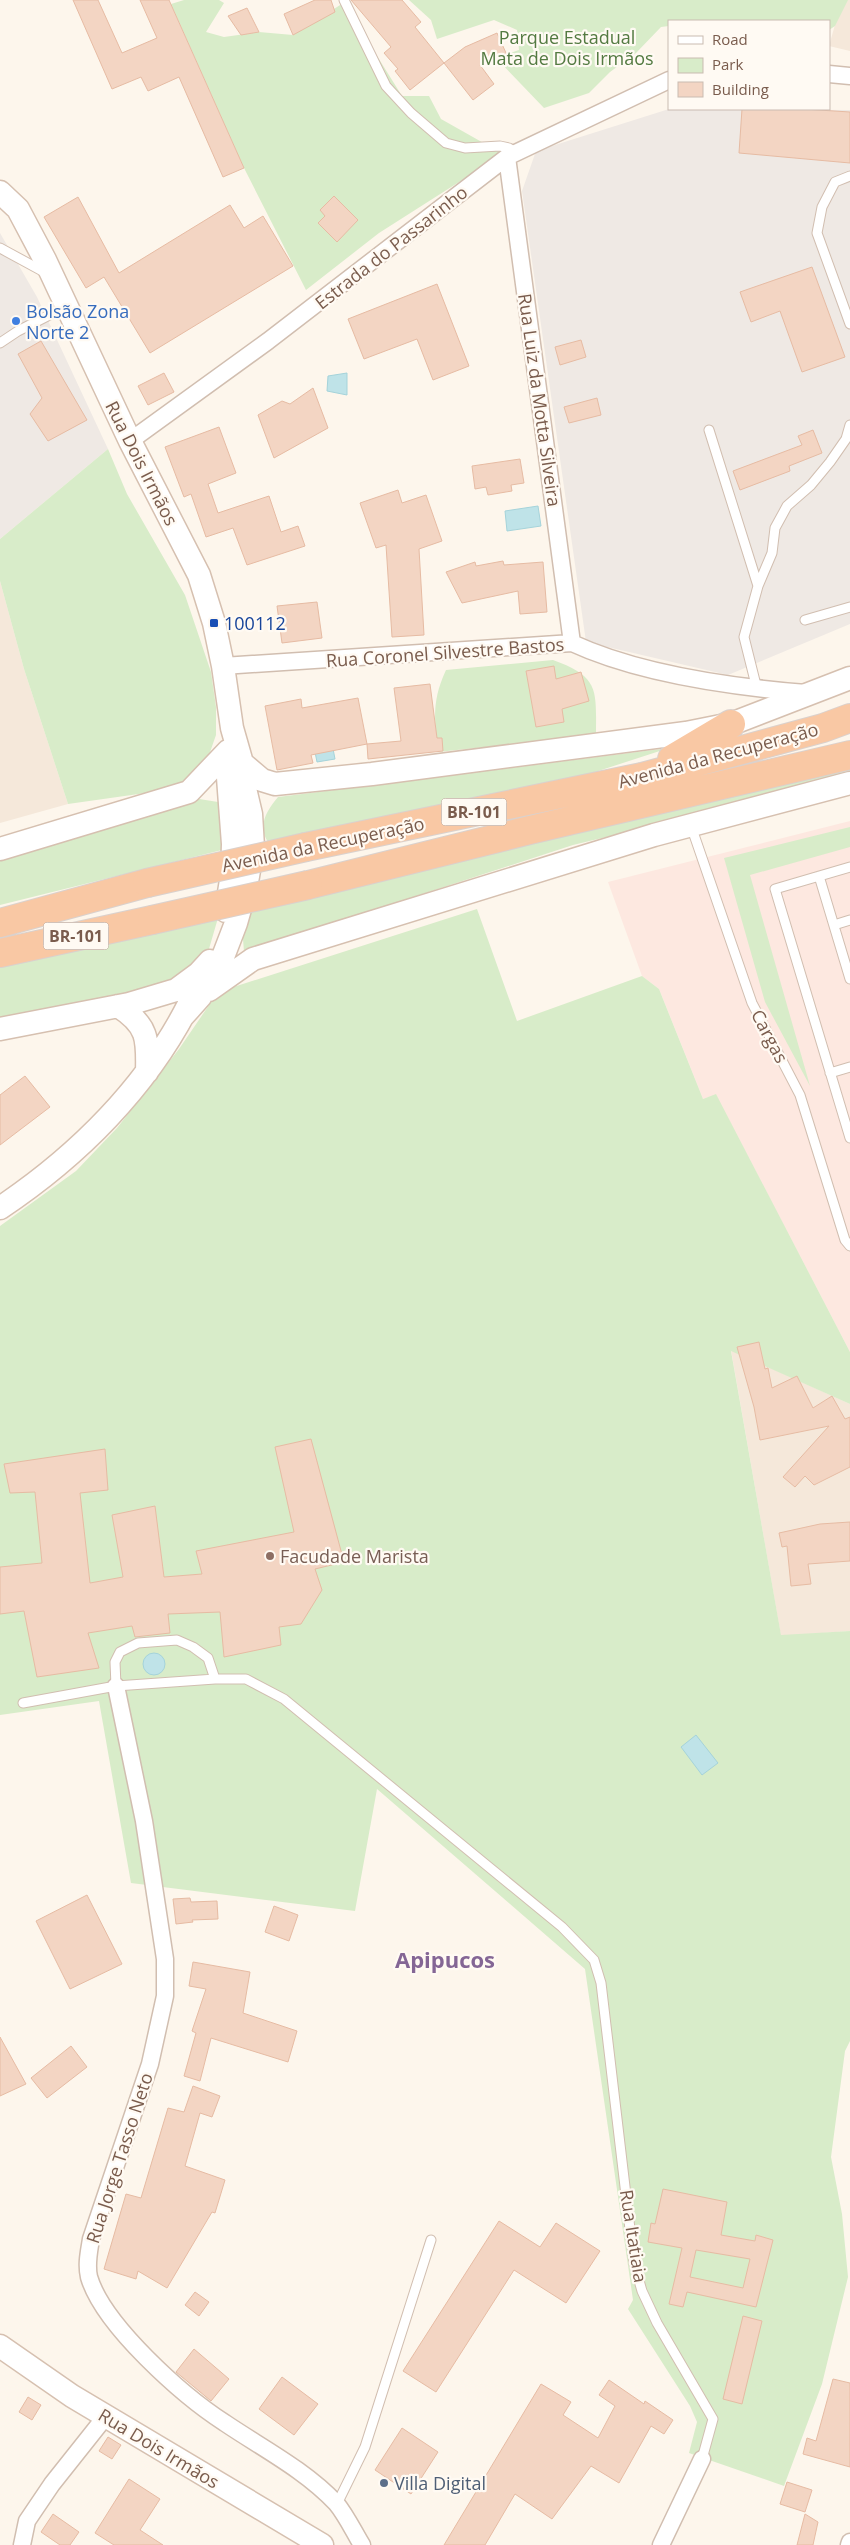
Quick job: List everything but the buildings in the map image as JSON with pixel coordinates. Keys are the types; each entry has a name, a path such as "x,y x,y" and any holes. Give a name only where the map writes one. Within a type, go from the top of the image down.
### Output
{"highway":[{"name":"Avenida da Recuperação","path":"0,923 147,883 306,847 642,777 823,728 850,718"},
{"path":"642,777 731,724"},
{"name":"Avenida da Recuperação","path":"0,953 308,885 530,830 850,755"}],"main road":[{"name":"Rua Dois Irmãos","path":"0,192 18,209 54,277 130,441 199,575 214,623 223,666 235,757 230,804 233,832 232,874 220,934 210,961 183,1016 147,1072 90,1136 58,1165 0,1208"},
{"name":"Avenida da Recuperação","path":"235,757 262,780 278,784 614,744 731,724 850,678"},
{"name":"Rua Dois Irmãos","path":"183,1016 200,997 221,962 246,888 253,847 251,814 235,757"},
{"path":"189,792 235,757"},
{"path":"231,936 229,950 231,954 241,960 253,960 387,916 691,826 850,783"},
{"path":"251,814 262,797 278,784"},
{"path":"0,849 189,792 212,790 230,804"},
{"name":"Rua Dois Irmãos","path":"200,997 253,960"},
{"path":"0,1029 118,1006 176,990 199,973 210,961"},
{"path":"118,1006 140,1024 146,1036 147,1072"},
{"name":"Rua Dois Irmãos","path":"0,2346 106,2416 322,2545"}],"street":[{"path":"830,74 850,76"},
{"name":"Estrada do Passarinho","path":"130,441 268,341 512,155 668,80"},
{"name":"Rua Luiz da Motta Silveira","path":"512,155 572,643"},
{"name":"Rua Coronel Silvestre Bastos","path":"223,666 572,643 604,658 757,689 811,693"},
{"name":"Rua Jorge Tasso Neto","path":"116,1686 144,1821 165,1959 165,1996 150,2064 91,2239 87,2260 89,2275 100,2300 128,2337 182,2391 224,2423 268,2449 336,2504 362,2545"},
{"path":"22,2545 27,2521 52,2484 106,2416"},
{"name":"Rua Itatiaia","path":"661,2545 702,2459"}],"lane":[{"path":"344,0 386,86 410,113 446,143 465,148 500,146 509,148 512,155"},
{"path":"850,176 835,182 822,207 817,233 850,324"},
{"path":"0,248 54,277"},
{"path":"0,343 18,331 67,306"},
{"path":"757,689 744,637 758,586 772,554 775,528 787,506 811,485 830,462 846,439 850,425"},
{"path":"709,430 758,586"},
{"path":"805,620 850,607"},
{"name":"Cargas","path":"691,826 752,1002 800,1095 845,1240 850,1246"},
{"path":"850,867 776,889 850,1138"},
{"path":"819,876 850,979"},
{"path":"834,925 850,920"},
{"path":"830,1073 850,1066"},
{"path":"23,1703 116,1686 215,1679 208,1658 193,1647 177,1640 138,1643 120,1652 115,1662 116,1686"},
{"name":"Rua Itatiaia","path":"215,1679 246,1679 284,1699 562,1927 594,1960 601,1983 607,2024 634,2263 642,2290 657,2323 713,2419 702,2459"},
{"path":"336,2504 366,2447 431,2240"}],"shaded area":[{"path":"842,0 850,0 850,51 830,46"},
{"path":"668,109 850,110 850,624 728,675 586,642 522,191 536,151"},
{"path":"0,233 37,297 108,449 0,539"},
{"path":"0,581 24,669 68,804 0,823"},
{"path":"850,821 850,1352 716,1095 703,1099 659,989 642,976 608,882"},
{"path":"731,1350 850,1404 850,1631 781,1636"}],"green space":[{"path":"184,0 219,0 224,3 206,32 224,37 259,32 293,35 348,0 367,40 402,96 429,96 441,119 503,154 379,233 306,290 244,168 171,4"},
{"name":"Parque Estadual Mata de Dois Irmãos","path":"409,0 848,0 835,26 830,29 830,20 668,20 668,26 661,27 636,53 610,72 589,93 544,108 496,58 519,50 517,30 494,20 437,39 431,20"},
{"path":"108,449 127,494 185,595 211,672 216,707 216,735 209,755 181,788 68,804 24,669 0,581 0,539"},
{"path":"553,660 580,673 592,687 596,707 596,735 438,752 435,710 438,691 446,670"},
{"path":"669,748 589,774 268,842 263,830 267,813 278,797"},
{"path":"850,765 850,778 573,845 244,952 241,913"},
{"path":"193,798 218,802 226,849 0,905 0,861"},
{"path":"850,827 850,847 750,875 810,1086 765,1002 724,858"},
{"path":"477,909 517,1021 642,976 659,989 703,1099 716,1094 850,1352 850,1404 731,1351 781,1635 850,1631 850,2041 845,2051 831,2157 842,2214 848,2277 822,2384 784,2486 689,2453 697,2422 690,2406 628,2309 633,2300 585,1969 377,1789 355,1911 131,1883 99,1701 0,1715 0,1226 76,1171 117,1128 179,1049 218,992"},
{"path":"218,918 204,966 141,993 0,1022 0,963"}],"water":[{"path":"347,373 347,395 327,391 328,376"},
{"path":"538,506 541,526 507,531 505,511"},
{"path":"329,728 335,759 317,762 311,732"},
{"path":"154,1653 162,1656 165,1664 162,1672 154,1675 146,1672 143,1664 146,1656"},
{"path":"696,1735 718,1763 702,1775 681,1747"}],"place":[{"name":"Bolsão Zona Norte 2","path":"16,321"},
{"name":"100112","path":"214,623"},
{"name":"Facudade Marista","path":"270,1556"},
{"name":"Villa Digital","path":"384,2483"}],"district":[{"name":"Apipucos","path":"445,1959"}]}
